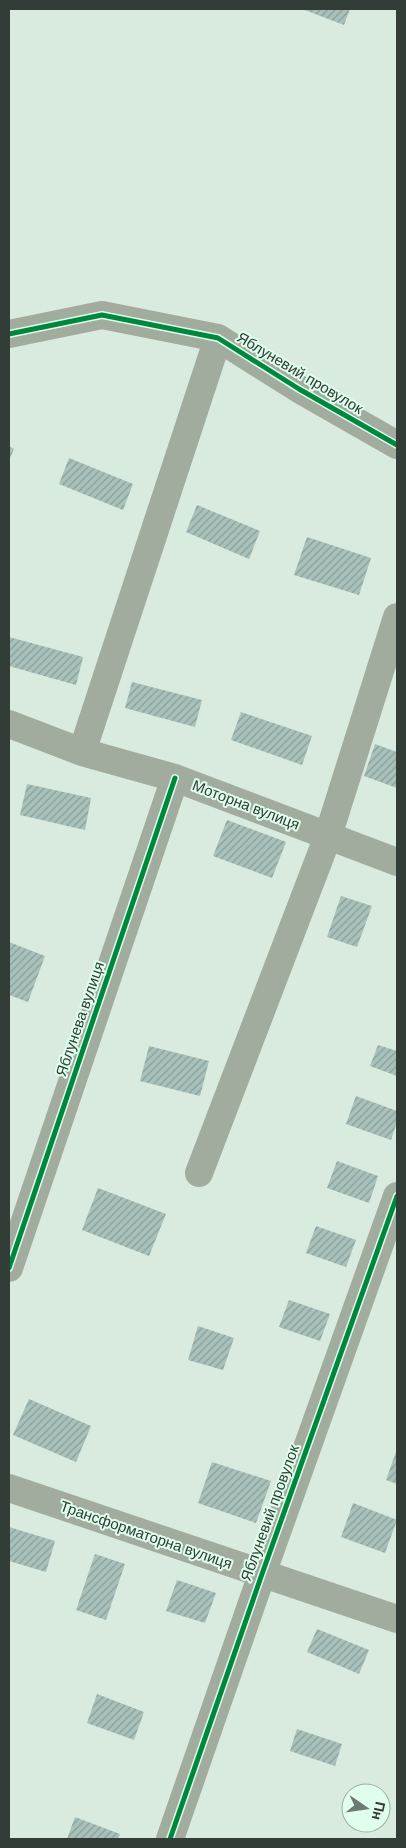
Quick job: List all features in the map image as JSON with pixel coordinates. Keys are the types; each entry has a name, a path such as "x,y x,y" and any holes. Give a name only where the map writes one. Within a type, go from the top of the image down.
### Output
{"street":[{"name":"Яблуневий провулок","path":"9,334 102,315 218,338 299,389 397,445"},
{"path":"82,752 218,338"},
{"path":"200,1173 328,836 397,618"},
{"name":"Моторна вулиця","path":"9,724 82,752 175,778 397,862"},
{"name":"Яблунева вулиця","path":"9,1268 175,778"},
{"name":"Яблуневий провулок","path":"170,1839 397,1196"},
{"name":"Трансформаторна вулиця","path":"9,1488 397,1619"}],"building":[{"path":"302,9 350,9 344,25"},
{"path":"9,446 14,449 9,460"},
{"path":"69,458 133,484 123,510 59,484"},
{"path":"197,505 260,531 249,559 186,532"},
{"path":"307,537 371,558 359,595 294,575"},
{"path":"9,637 83,657 76,685 9,666"},
{"path":"132,682 202,700 195,727 125,708"},
{"path":"241,712 312,736 302,765 231,740"},
{"path":"375,744 397,752 397,788 364,776"},
{"path":"27,784 91,798 85,830 20,815"},
{"path":"227,820 286,842 272,878 213,856"},
{"path":"341,896 372,906 357,947 327,937"},
{"path":"9,942 45,956 28,1002 9,995"},
{"path":"378,1045 397,1051 397,1076 370,1066"},
{"path":"149,1046 209,1061 200,1096 140,1081"},
{"path":"356,1096 397,1111 397,1122 391,1140 346,1124"},
{"path":"337,1161 378,1176 369,1203 327,1188"},
{"path":"98,1188 166,1214 149,1256 82,1230"},
{"path":"316,1226 356,1240 346,1267 306,1253"},
{"path":"289,1300 330,1314 320,1341 279,1327"},
{"path":"198,1326 234,1338 223,1370 188,1360"},
{"path":"29,1399 91,1426 76,1462 13,1435"},
{"path":"397,1449 397,1484 386,1480"},
{"path":"212,1462 271,1481 256,1523 198,1503"},
{"path":"353,1503 397,1520 385,1553 341,1537"},
{"path":"9,1527 55,1541 46,1572 9,1561"},
{"path":"95,1554 125,1564 106,1620 76,1610"},
{"path":"177,1580 216,1593 205,1623 166,1611"},
{"path":"317,1629 369,1650 359,1674 307,1652"},
{"path":"97,1694 144,1712 134,1740 87,1723"},
{"path":"297,1729 342,1744 335,1766 290,1751"},
{"path":"75,1817 120,1834 118,1839 67,1839"}],"cycle path":[{"path":"9,334 102,315 218,338 299,389 397,445"},
{"path":"9,1268 175,778"},
{"path":"170,1839 397,1196"}]}
